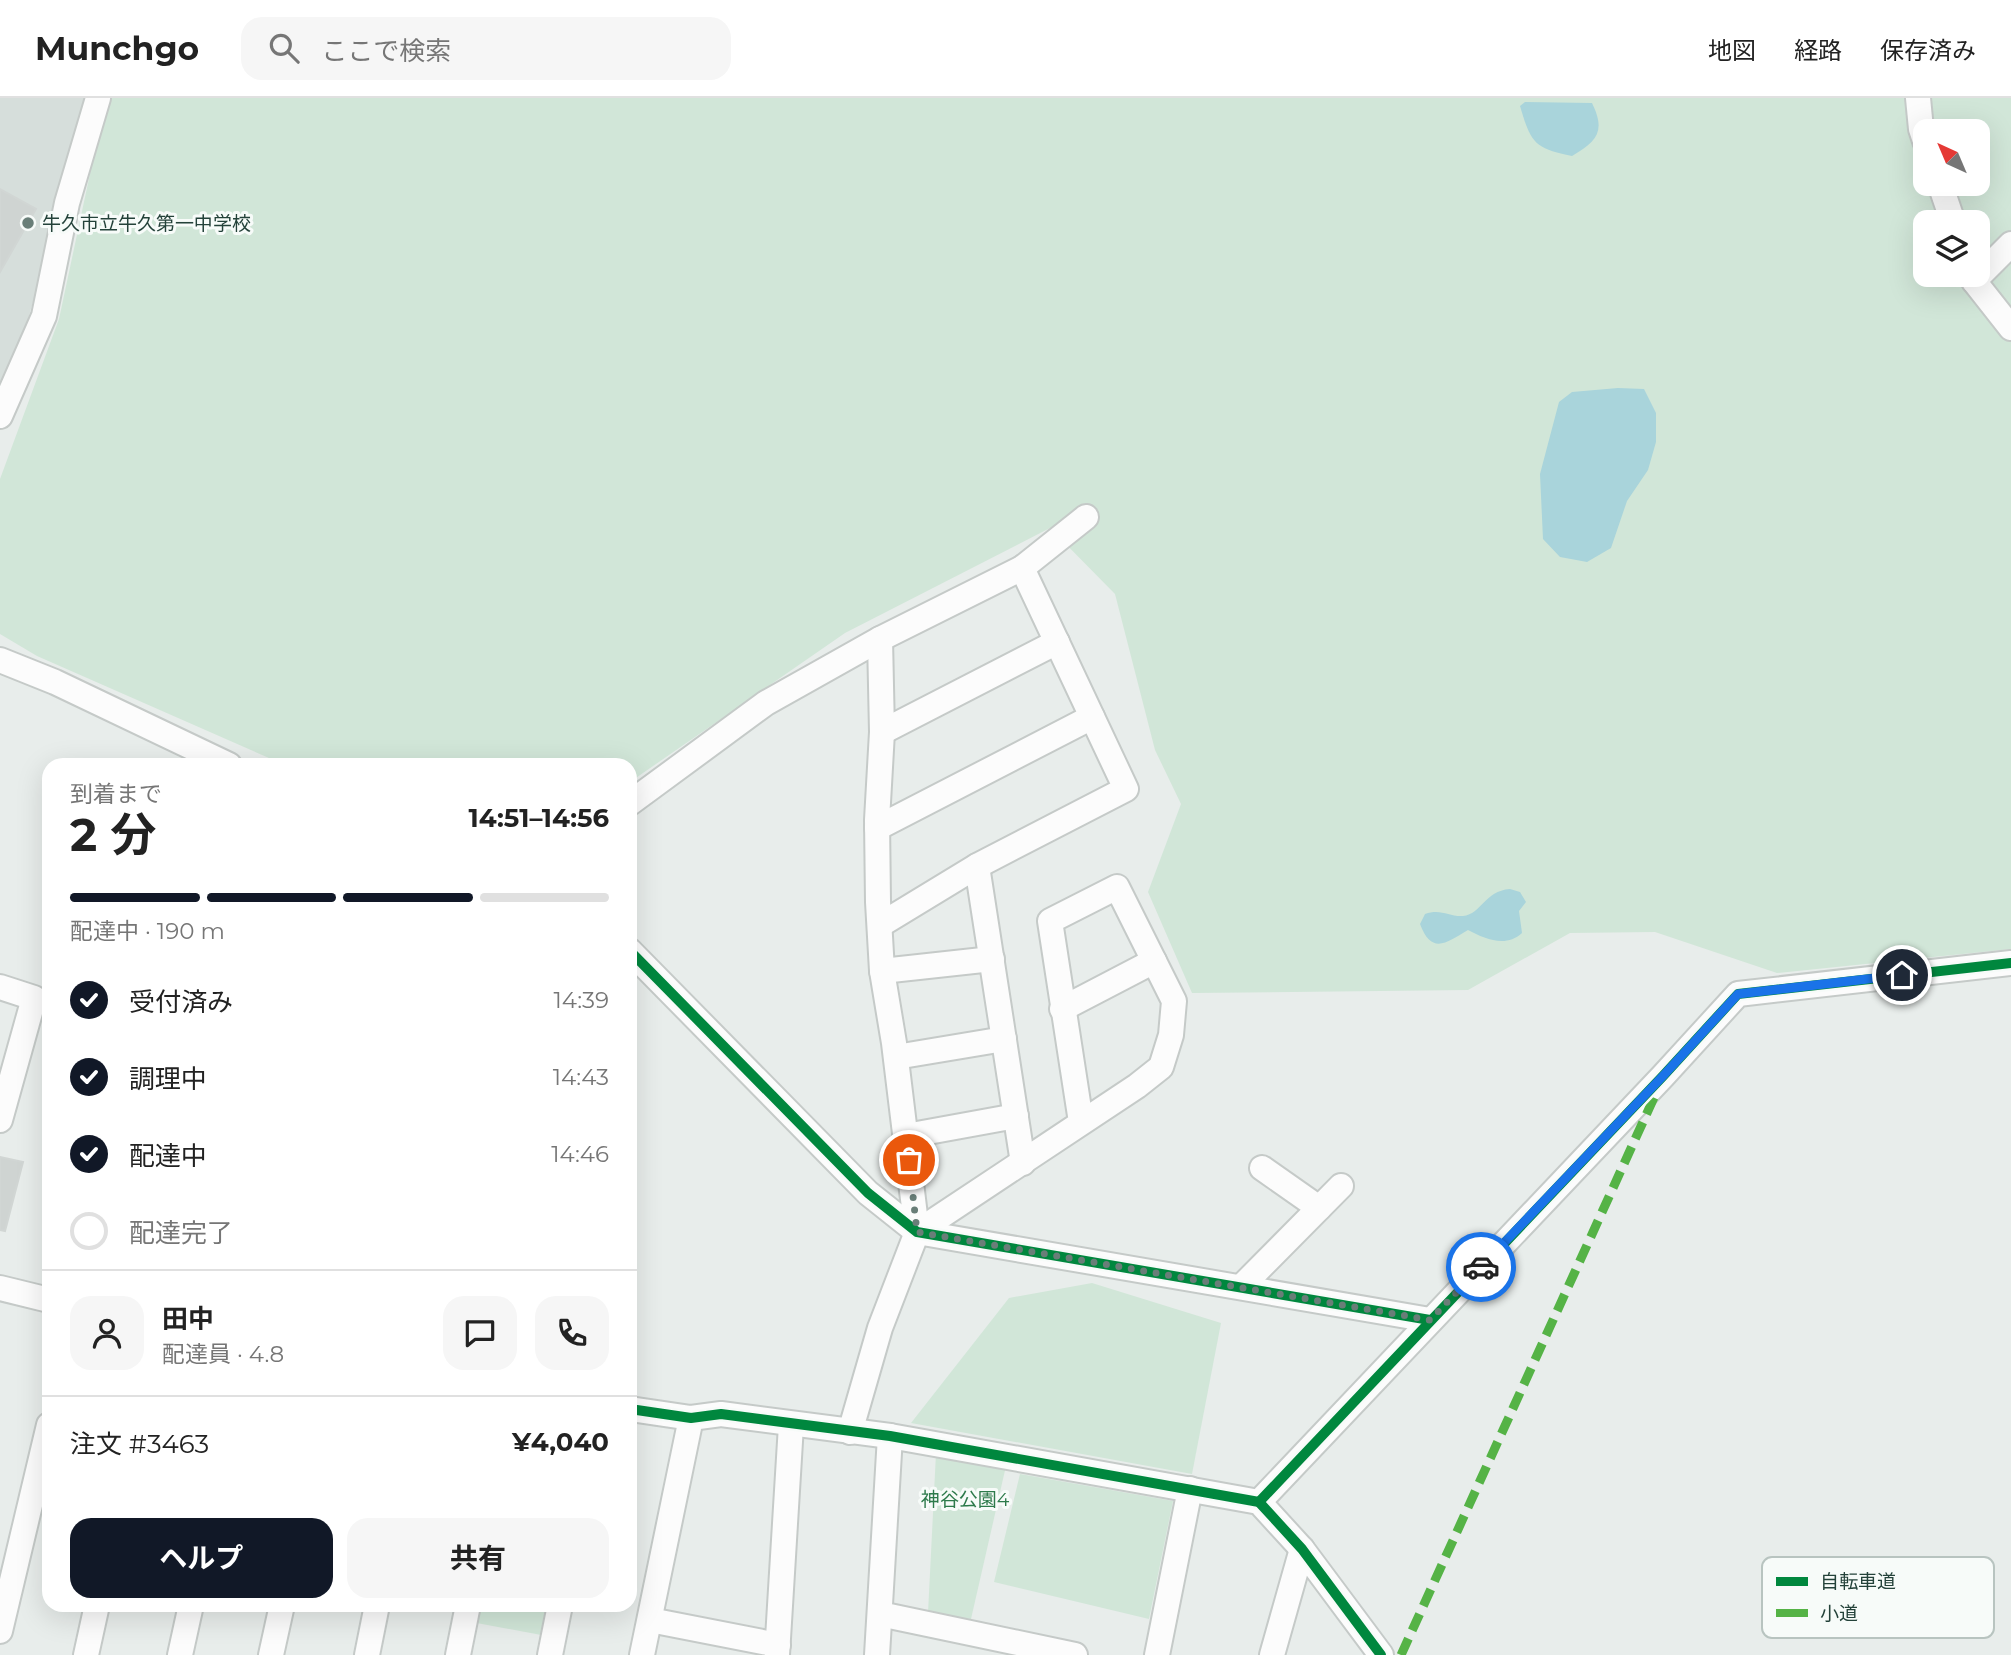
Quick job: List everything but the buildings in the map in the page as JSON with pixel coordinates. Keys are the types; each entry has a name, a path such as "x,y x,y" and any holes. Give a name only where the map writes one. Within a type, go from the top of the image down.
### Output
{"street":[{"path":"0,416 44,316 67,203 98,98"},
{"path":"1919,98 1920,119"},
{"path":"1990,263 2011,244"},
{"path":"1980,287 2011,328"},
{"path":"637,798 766,703 880,639 1022,568 1086,517"},
{"path":"880,925 977,866 1126,789 1022,568"},
{"path":"850,1432 880,1328 917,1232 896,1057 881,971 877,828 882,732 880,639"},
{"path":"882,732 1057,642"},
{"path":"0,660 55,682 214,758"},
{"path":"877,828 1092,717"},
{"path":"977,866 1023,1163"},
{"path":"917,1232 1137,1086 1161,1067 1171,1035 1174,1001 1117,887 1050,921 1081,1122"},
{"path":"637,958 868,1193 917,1232 1430,1320"},
{"path":"881,971 992,959"},
{"path":"1062,1009 1154,961"},
{"path":"1259,1502 1738,994 2011,963"},
{"path":"0,987 34,998 0,1120"},
{"path":"896,1057 1004,1039"},
{"path":"906,1136 1016,1116"},
{"path":"1262,1168 1319,1209"},
{"path":"1241,1287 1341,1186"},
{"path":"0,1288 42,1298"},
{"path":"637,1410 691,1418 721,1414 890,1436 1259,1502 1302,1549 1375,1651"},
{"path":"642,1655 691,1418"},
{"path":"650,1620 777,1650 791,1425"},
{"path":"877,1655 890,1436"},
{"path":"0,1631 42,1454"},
{"path":"1157,1655 1190,1489"},
{"path":"1272,1655 1302,1549"},
{"path":"86,1655 95,1612"},
{"path":"180,1655 189,1612"},
{"path":"271,1655 280,1612"},
{"path":"367,1655 376,1612"},
{"path":"458,1655 467,1612"},
{"path":"550,1655 559,1612"},
{"path":"880,1614 970,1644 1070,1655"}],"shaded area":[{"name":"牛久市立牛久第一中学校","path":"0,98 92,98 24,333 0,387"}],"green space":[{"path":"111,98 2011,98 2011,949 1777,973 1655,932 1570,933 1468,990 1192,993 1148,892 1181,804 1155,750 1115,594 1050,528 845,633 637,777 637,758 269,758 37,656 0,634 0,479 59,319 97,141"},
{"path":"1092,1283 1221,1323 1192,1474 911,1423 1009,1298"},
{"name":"神谷公園4","path":"936,1453 1006,1466 971,1619 928,1613"},
{"path":"1020,1474 1173,1501 1149,1619 994,1582"},
{"path":"468,1612 557,1612 552,1637 466,1621"}],"water":[{"path":"1525,102 1592,103 1598,121 1597,135 1572,156 1549,150 1536,142 1527,128 1520,106"},
{"path":"1644,389 1656,413 1656,442 1648,470 1627,501 1611,548 1587,562 1560,557 1543,539 1540,474 1559,402 1572,392"},
{"path":"1510,889 1520,892 1526,902 1519,911 1522,933 1516,938 1502,941 1488,939 1468,930 1441,944 1430,940 1420,924 1425,914 1431,912 1458,916 1469,914 1494,894"}],"marked path":[{"path":"1401,1655 1657,1091"}],"cycle path":[{"path":"637,958 868,1193 917,1232 1430,1320"},
{"path":"1259,1502 1738,994 2011,963"},
{"path":"637,1410 691,1418 721,1414 890,1436 1259,1502 1302,1549 1381,1655"}],"way so far":[{"path":"909,1160 917,1232 1430,1320 1481,1267"}],"place":[{"name":"牛久市立牛久第一中学校","path":"28,223"}],"route":[{"path":"1481,1267 1738,994 1902,975"}]}
